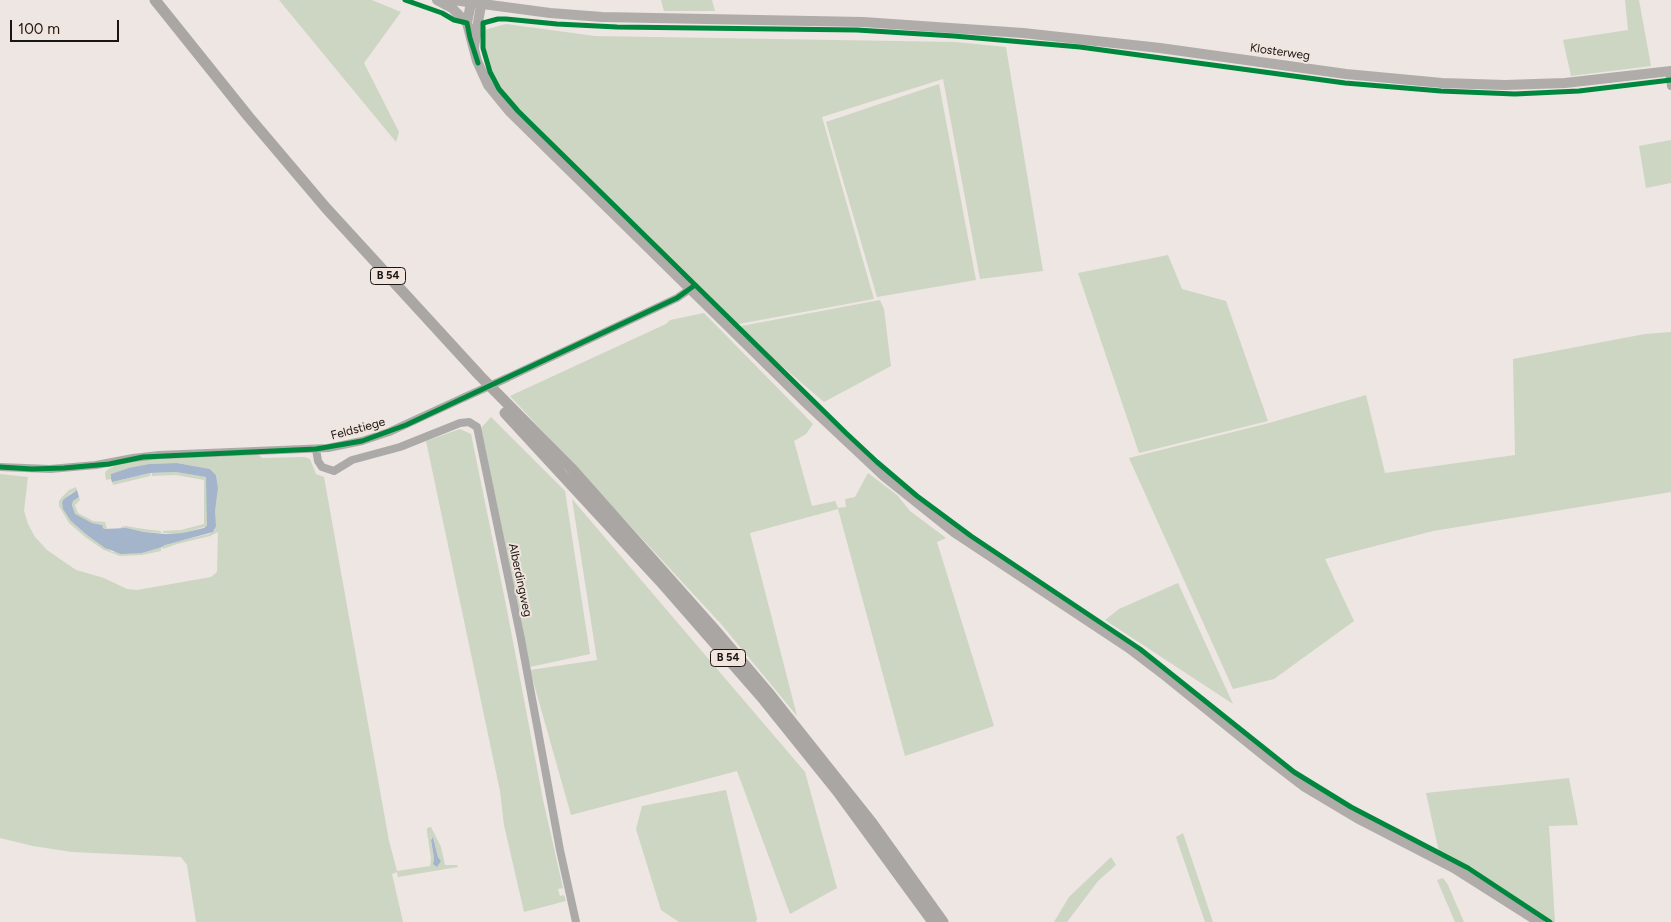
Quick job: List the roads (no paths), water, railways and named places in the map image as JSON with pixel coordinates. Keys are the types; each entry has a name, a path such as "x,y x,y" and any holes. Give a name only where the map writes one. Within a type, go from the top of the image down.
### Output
{"highway":[{"name":"B 54","path":"147,0 226,99 336,229 624,541 742,674 843,799 933,922"},
{"name":"B 54","path":"155,0 248,116 326,208 480,376 577,475 760,683 823,759 943,922"}],"main road":[{"path":"437,0 452,8 467,23 479,66 488,85 510,112 854,450 895,486 934,518 1129,648 1306,787 1350,814 1459,871 1539,922"},
{"path":"452,0 476,4"},
{"path":"467,23 476,4"},
{"path":"474,48 476,4"},
{"name":"Klosterweg","path":"476,4 602,17 863,22 956,27 1079,38 1346,74 1442,83 1565,83 1670,72"}],"street":[{"path":"1670,72 1671,86"},
{"name":"Feldstiege","path":"0,467 50,469 96,466 133,458 159,455 316,448 348,444 406,425 677,298 690,289"},
{"name":"Alberdingweg","path":"316,448 318,461 322,467 334,471 352,460 400,447 460,423 469,422 478,427 576,922"}],"water":[{"path":"177,463 210,469 216,475 218,488 215,512 216,526 213,532 142,553 121,554 105,548 87,535 71,521 63,509 62,502 64,499 77,490 79,497 73,501 72,505 75,514 92,523 102,525 105,529 126,528 165,534 182,533 204,528 207,525 206,477 176,472 150,473 112,482 111,479 111,474 129,468 149,464"},
{"path":"433,837 438,857 441,861 437,867 433,864 431,840"}]}
